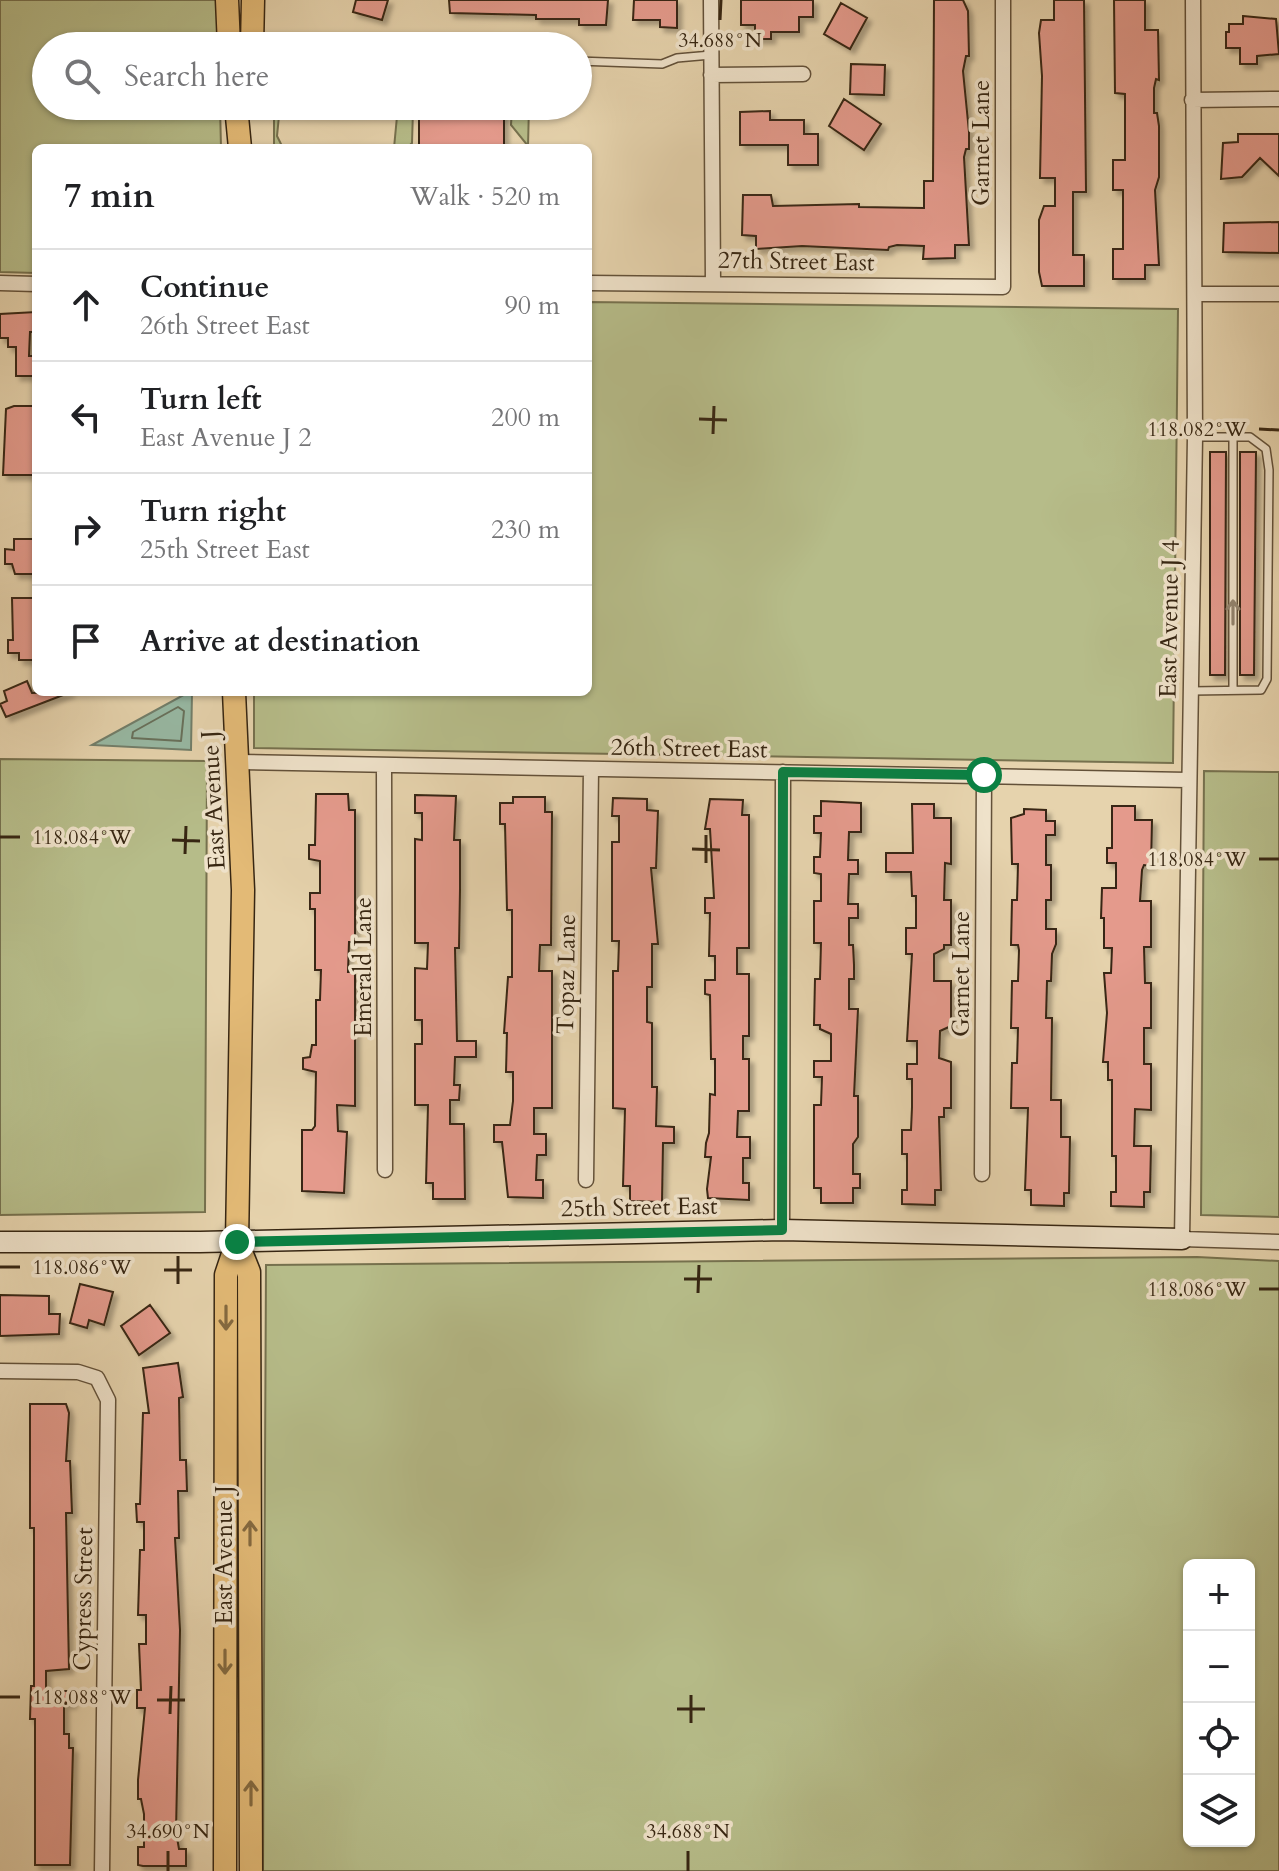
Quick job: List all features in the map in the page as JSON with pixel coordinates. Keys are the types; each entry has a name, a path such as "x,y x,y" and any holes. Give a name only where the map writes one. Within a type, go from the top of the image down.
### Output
{"main road":[{"path":"227,0 228,32"},
{"path":"252,32 253,0"},
{"path":"238,120 241,144"},
{"path":"242,144 245,120"},
{"name":"East Avenue J","path":"225,1871 226,1275 237,1242 243,890 234,696"},
{"name":"East Avenue J","path":"237,1242 249,1272 251,1871"}],"street":[{"path":"711,0 713,282"},
{"name":"Garnet Lane","path":"1003,0 1003,287"},
{"name":"East Avenue J 4","path":"1182,1239 1187,780 1195,437 1193,0"},
{"path":"711,75 803,74"},
{"path":"1192,100 1279,99"},
{"path":"0,283 32,284"},
{"name":"27th Street East","path":"592,283 1003,287"},
{"path":"1195,294 1279,294"},
{"name":"26th Street East","path":"237,762 1187,780"},
{"name":"Emerald Lane","path":"384,765 385,1170"},
{"name":"Topaz Lane","path":"586,1180 591,769"},
{"path":"782,1230 783,772"},
{"name":"Garnet Lane","path":"982,1174 984,775"},
{"name":"25th Street East","path":"0,1242 237,1242 782,1230 1279,1242"},
{"name":"Cypress Street","path":"0,1371 78,1372 97,1378 108,1400 102,1871"}],"lane":[{"path":"592,62 662,64 677,58 711,55"},
{"path":"1189,691 1261,690 1267,679 1269,470 1266,449 1250,437 1195,437"},
{"path":"1233,437 1233,690"}],"shaded area":[{"path":"0,0 220,0 220,32 32,32 32,120 220,120 221,144 32,144 32,273 0,272"},
{"path":"274,120 279,120 277,136 281,144 274,144"},
{"path":"397,120 413,120 412,143 394,144"},
{"path":"511,120 529,120 528,144 526,144 511,125"},
{"path":"592,302 1178,309 1173,763 254,748 254,696 592,696"},
{"path":"0,759 207,761 205,1212 0,1215"},
{"path":"1204,771 1279,772 1279,1217 1201,1215"},
{"path":"1197,1257 1279,1261 1279,1871 263,1871 266,1265"}],"water":[{"path":"182,696 192,696 191,750 92,745"}],"building":[{"path":"356,0 388,0 382,20 353,12"},
{"path":"449,0 608,0 606,25 579,25 579,19 536,19 536,15 450,13"},
{"path":"634,0 677,0 677,28 660,27 660,20 633,20"},
{"path":"741,0 813,0 813,17 799,17 799,32 771,32 771,39 755,39 755,25 741,25"},
{"path":"934,0 963,0 968,11 969,56 966,56 963,71 969,132 969,149 966,149 964,157 969,245 955,245 955,258 923,259 924,246 897,245 888,250 802,246 756,249 756,236 742,235 743,195 771,195 773,206 859,204 859,207 924,208 924,181 933,181"},
{"path":"1054,0 1084,0 1086,192 1073,192 1073,255 1084,255 1084,286 1042,286 1039,272 1039,220 1044,206 1055,206 1055,178 1040,178 1042,76 1039,33 1041,20 1054,20"},
{"path":"1114,0 1145,0 1145,30 1158,30 1159,80 1156,79 1154,88 1154,113 1157,113 1159,126 1159,177 1155,190 1159,265 1145,265 1145,279 1113,279 1113,249 1123,249 1123,190 1113,190 1113,160 1125,160 1125,94 1115,93"},
{"path":"841,3 867,18 850,49 824,34"},
{"path":"1243,16 1276,19 1279,54 1257,56 1257,64 1240,64 1240,48 1226,48 1226,32 1229,32 1229,24 1243,24"},
{"path":"851,64 885,65 884,95 850,94"},
{"path":"844,99 881,124 864,150 829,126"},
{"path":"770,111 770,120 804,120 804,134 818,134 818,165 788,165 788,145 740,145 740,112"},
{"path":"419,120 504,120 504,144 419,144"},
{"path":"1238,134 1279,134 1279,176 1260,158 1242,177 1221,179 1223,143 1238,142"},
{"path":"1279,222 1279,253 1223,252 1224,223"},
{"path":"32,312 29,356 32,356 32,376 16,376 16,347 8,347 8,338 0,338 0,314"},
{"path":"32,406 32,475 3,475 6,409"},
{"path":"1210,452 1226,452 1225,675 1210,675"},
{"path":"1240,452 1256,452 1254,675 1240,675"},
{"path":"14,539 32,539 32,574 15,574 12,564 5,564 5,549 14,550"},
{"path":"12,598 32,598 32,660 19,660 19,653 8,653 8,640 13,640"},
{"path":"27,681 32,696 61,696 6,717 0,704 7,701 4,691"},
{"path":"316,794 348,794 349,810 355,810 355,942 349,942 348,972 355,972 355,1106 337,1105 338,1131 347,1132 344,1193 302,1191 302,1130 312,1130 315,1126 316,1072 303,1069 303,1058 310,1057 312,1045 316,1045 316,1000 320,1000 321,970 315,970 315,909 310,909 310,893 320,893 320,861 309,859 309,845 315,845"},
{"path":"415,795 456,796 454,840 460,840 459,948 455,948 457,1041 476,1041 476,1057 455,1057 454,1085 460,1085 459,1100 450,1100 450,1124 464,1124 465,1199 433,1199 433,1183 426,1183 428,1105 415,1105 415,1044 422,1044 422,1020 415,1020 415,968 427,969 428,943 415,943 415,839 422,840 422,813 415,813"},
{"path":"513,797 545,797 545,812 552,812 551,945 540,945 539,971 552,971 552,1108 534,1108 534,1134 546,1134 546,1155 537,1155 536,1180 543,1180 543,1198 508,1197 502,1142 494,1142 494,1125 510,1125 513,1101 513,1072 506,1072 507,1033 504,1033 508,977 512,977 512,910 507,910 505,824 500,824 500,803 513,803"},
{"path":"613,798 647,799 647,810 658,811 656,868 651,868 658,944 652,944 652,987 647,987 647,1022 652,1023 652,1087 657,1087 656,1126 674,1127 674,1143 663,1143 662,1202 630,1201 630,1186 623,1186 625,1109 613,1108 613,971 618,971 619,941 612,941 612,842 619,842 619,816 612,816"},
{"path":"710,799 743,800 742,815 749,815 749,948 737,948 737,974 749,974 749,1036 743,1036 743,1059 749,1059 749,1111 738,1111 737,1137 750,1137 750,1158 743,1158 743,1183 749,1183 749,1200 708,1198 707,1189 711,1157 705,1157 710,1094 715,1095 710,995 705,994 705,980 715,980 715,956 709,956 710,913 705,913 705,898 714,898 710,829 705,829"},
{"path":"821,801 861,803 861,832 849,832 848,860 858,860 858,874 849,874 848,904 858,904 858,918 849,918 854,979 849,979 849,1009 858,1009 854,1096 858,1096 858,1137 853,1144 853,1174 860,1174 860,1188 853,1188 853,1203 821,1203 821,1188 814,1188 814,1105 821,1105 822,1077 814,1077 814,1061 831,1061 831,1034 820,1029 820,1025 814,1025 815,979 820,979 821,943 814,943 814,901 821,901 821,874 814,873 814,857 820,857 821,833 814,833 814,816 821,816"},
{"path":"912,804 934,804 934,818 951,818 951,864 945,863 944,900 951,900 951,945 944,945 944,949 934,954 934,981 951,981 951,1026 940,1031 939,1058 951,1062 951,1108 944,1108 944,1117 939,1117 941,1190 935,1190 935,1205 902,1204 902,1190 907,1190 907,1154 902,1154 902,1130 911,1130 912,1107 912,1079 907,1079 907,1064 917,1064 917,1041 907,1041 912,954 906,954 906,928 916,928 916,896 912,896 911,872 886,872 886,853 913,853"},
{"path":"1112,806 1135,806 1135,820 1152,820 1151,866 1144,865 1142,870 1140,901 1151,901 1151,947 1144,947 1145,983 1151,983 1151,1028 1144,1028 1144,1064 1151,1064 1151,1110 1135,1109 1134,1146 1151,1146 1150,1192 1144,1192 1144,1207 1111,1206 1111,1192 1116,1192 1116,1156 1112,1156 1112,1080 1108,1080 1108,1062 1103,1062 1107,1013 1104,973 1111,973 1112,948 1104,948 1104,918 1101,918 1102,888 1116,888 1116,863 1107,863 1107,848 1112,848"},
{"path":"1024,809 1046,810 1046,821 1055,821 1055,835 1046,835 1046,865 1051,865 1051,900 1046,900 1046,929 1056,929 1056,944 1052,954 1051,981 1047,981 1046,1018 1052,1018 1051,1100 1061,1100 1061,1137 1070,1137 1069,1193 1064,1193 1064,1206 1031,1205 1031,1190 1025,1190 1028,1108 1011,1108 1012,1063 1017,1063 1018,1028 1011,1028 1012,981 1018,981 1019,950 1018,945 1011,945 1012,900 1017,900 1018,864 1012,864 1011,818 1024,814"},
{"path":"80,1284 113,1292 104,1325 89,1320 87,1328 70,1323"},
{"path":"0,1295 49,1296 49,1314 60,1314 59,1334 0,1336"},
{"path":"150,1305 170,1333 139,1355 121,1326"},
{"path":"178,1363 183,1397 179,1398 180,1460 186,1460 187,1491 178,1491 179,1538 175,1538 180,1630 176,1832 179,1849 186,1849 186,1866 143,1866 138,1865 138,1847 144,1847 144,1814 141,1799 138,1799 138,1780 145,1708 137,1708 137,1690 141,1690 139,1644 146,1644 146,1615 138,1615 144,1522 137,1522 136,1504 140,1504 143,1413 149,1413 143,1368"},
{"path":"30,1404 66,1404 69,1413 66,1461 70,1461 72,1513 66,1513 69,1669 46,1671 46,1691 72,1691 72,1704 64,1704 64,1734 69,1734 69,1748 73,1748 70,1865 35,1865 35,1719 30,1719 31,1686 34,1686 34,1528 30,1528"}],"route":[{"path":"237,1242 782,1230 783,772 984,775"}]}
